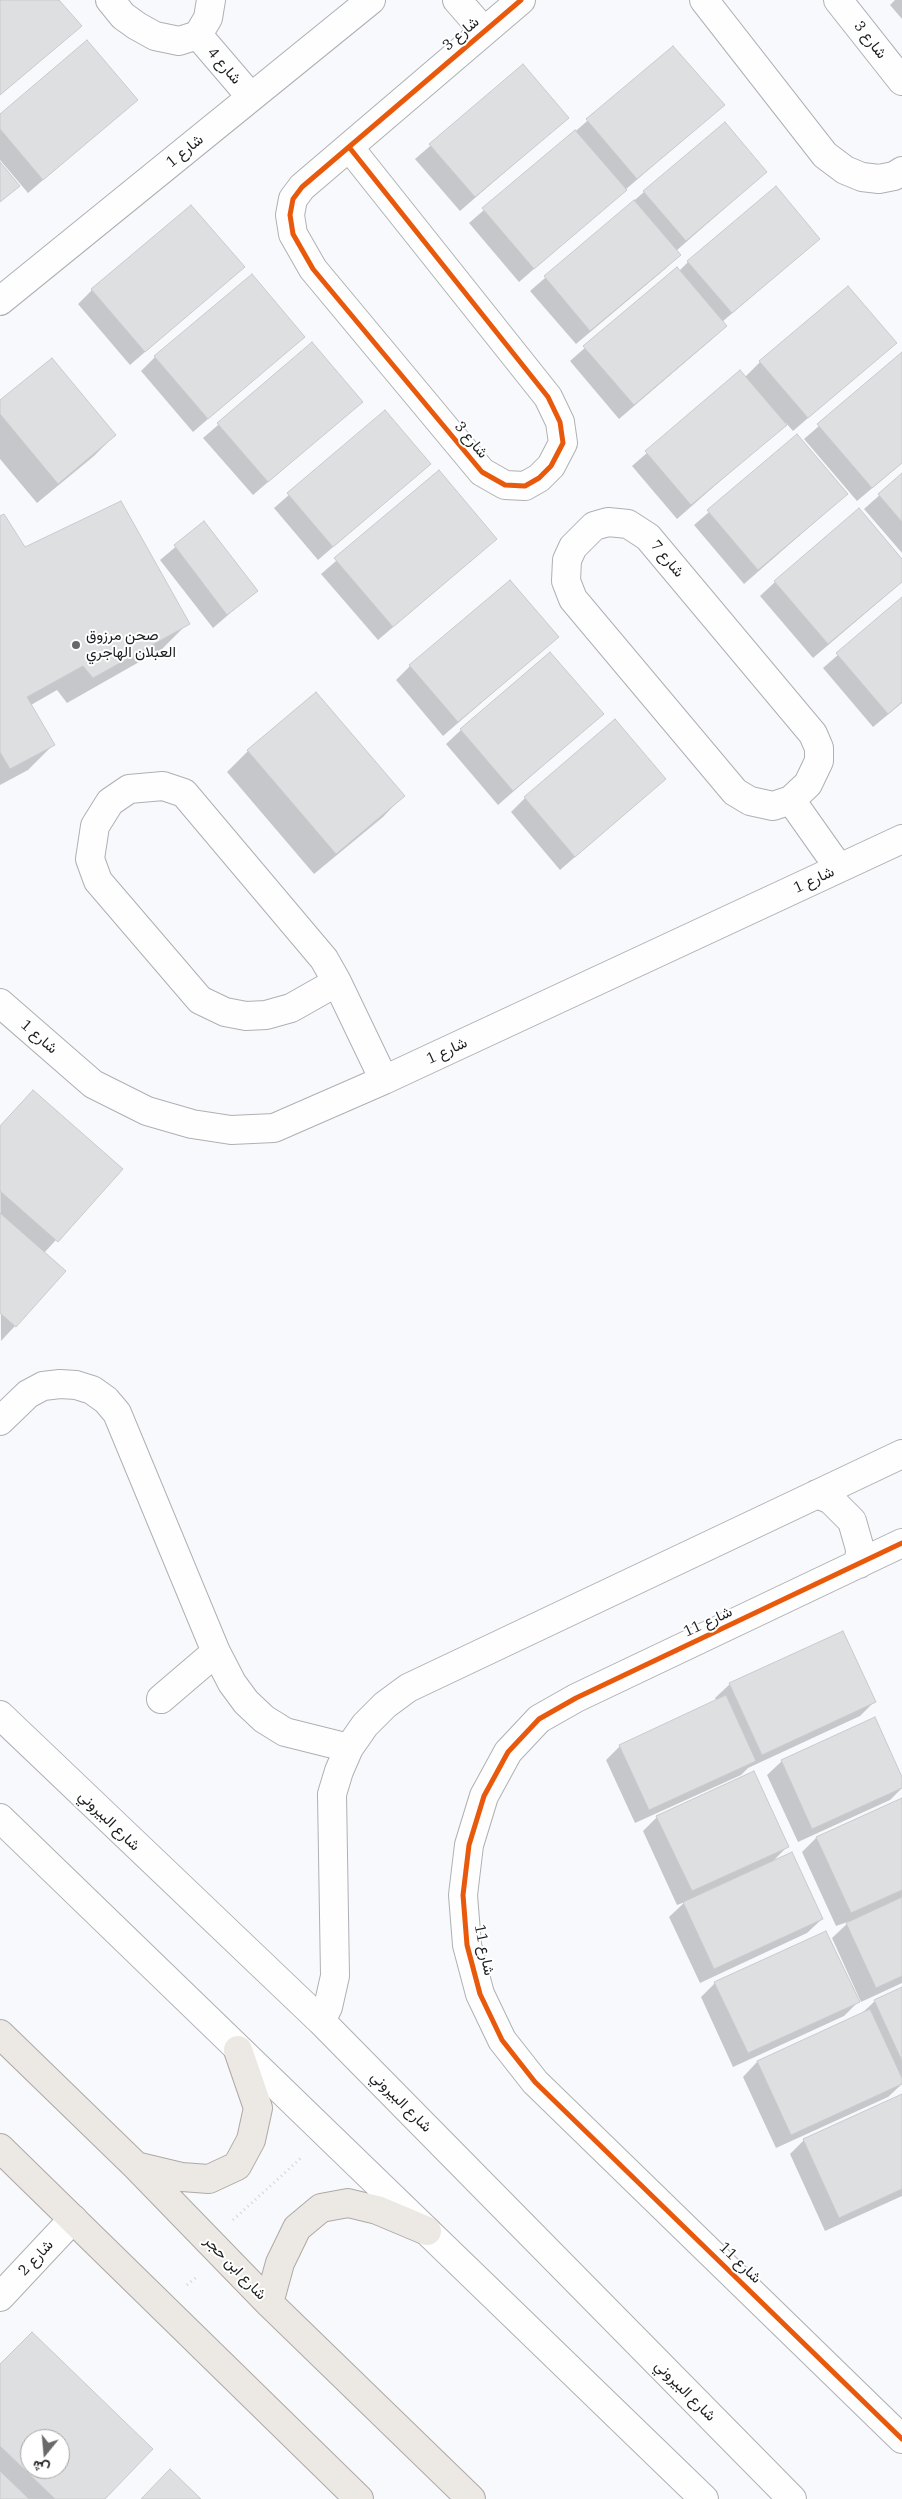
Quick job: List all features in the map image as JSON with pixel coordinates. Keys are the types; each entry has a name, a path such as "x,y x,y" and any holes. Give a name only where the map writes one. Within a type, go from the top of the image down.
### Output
{"main road":[{"name":"شارع ابن حجر","path":"0,2034 136,2166 269,2303 471,2499"},
{"path":"136,2166 182,2177 209,2179 237,2166 251,2140 258,2108 238,2050"},
{"path":"0,2148 359,2499"},
{"path":"269,2303 280,2264 297,2228 321,2208 348,2203 377,2210 427,2231"}],"street":[{"name":"شارع 4","path":"110,0 130,21 155,36 179,41 198,35 208,18 211,0"},
{"name":"شارع 1","path":"0,301 371,0"},
{"name":"شارع 3","path":"457,0 484,31"},
{"name":"شارع 3","path":"349,147 548,397 560,422 563,443 551,466 539,478 525,486 505,485 482,472 313,269 296,240 290,215 294,199 302,188 349,147 520,0"},
{"path":"704,0 825,155 845,170 862,178 879,179 894,176 902,171"},
{"name":"شارع 3","path":"838,0 902,81"},
{"name":"شارع 4","path":"198,35 251,97"},
{"name":"شارع 7","path":"608,522 628,524 648,537 813,734 819,748 818,761 808,784 792,800 773,806 750,801 735,792 573,599 566,580 567,560 573,547 594,526 608,522"},
{"path":"337,982 291,1008 266,1015 246,1016 225,1012 200,1000 98,881 90,859 95,826 110,802 130,789 163,786 184,793 324,959 337,982 384,1080"},
{"path":"792,800 839,868"},
{"name":"شارع 1","path":"0,1004 93,1084 147,1111 192,1124 231,1130 274,1128 384,1080 902,839"},
{"path":"0,1421 28,1394 43,1386 76,1385 92,1390 106,1400 117,1413 216,1652 232,1683 246,1702 264,1720 285,1732 349,1748"},
{"path":"320,2021 328,2007 335,1976 332,1794 338,1771 349,1748 384,1705 408,1688 902,1454"},
{"path":"817,1494 831,1500 852,1521 859,1542 859,1564"},
{"name":"شارع 11","path":"902,1544 576,1698 539,1719 508,1752 484,1796 469,1845 463,1895 467,1945 480,1994 502,2040 535,2082 902,2439"},
{"path":"161,1699 216,1652"},
{"name":"شارع البيروني","path":"0,1715 320,2021 792,2499"},
{"path":"0,1818 704,2499"},
{"name":"شارع 2","path":"0,2297 73,2220"}],"path":[{"path":"164,2308 180,2292 216,2248 327,2135"}],"building":[{"path":"0,0 59,0 82,26 0,95"},
{"path":"87,40 138,100 43,180 0,129 0,114"},
{"path":"673,46 725,105 637,179 586,119"},
{"path":"523,64 569,118 475,197 429,144"},
{"path":"725,122 767,172 686,241 643,191"},
{"path":"575,130 627,190 534,269 482,208"},
{"path":"0,162 20,186 0,202"},
{"path":"776,186 820,239 732,313 687,261"},
{"path":"634,200 681,255 590,331 544,276"},
{"path":"191,205 245,267 145,352 91,289"},
{"path":"677,267 727,326 634,405 583,346"},
{"path":"252,274 305,337 208,419 154,356"},
{"path":"848,286 897,343 808,418 759,361"},
{"path":"312,342 363,402 268,482 217,423"},
{"path":"902,352 902,463 872,488 817,424"},
{"path":"52,358 116,435 58,484 0,414 0,400"},
{"path":"740,370 787,425 691,505 645,451"},
{"path":"385,410 431,464 333,547 287,493"},
{"path":"797,434 848,494 758,570 707,510"},
{"path":"439,470 497,539 393,627 334,558"},
{"path":"902,473 902,522 878,494"},
{"name":"صحن مرزوق العبلان الهاجري","path":"121,501 190,624 93,678 83,666 27,697 55,745 10,769 0,752 0,516 4,514 25,547"},
{"path":"859,508 902,559 902,582 828,644 774,581"},
{"path":"204,521 258,591 227,615 174,545"},
{"path":"510,580 559,637 458,722 409,665"},
{"path":"902,597 902,702 888,714 836,653"},
{"path":"550,652 604,714 513,791 460,729"},
{"path":"316,692 405,796 336,854 247,750"},
{"path":"615,719 666,779 575,857 524,797"},
{"path":"33,1090 123,1169 58,1242 0,1191 0,1126"},
{"path":"0,1213 66,1271 16,1327 0,1313"},
{"path":"843,1631 876,1702 762,1755 729,1683"},
{"path":"726,1695 756,1761 649,1810 619,1745"},
{"path":"875,1717 902,1777 902,1788 812,1829 781,1760"},
{"path":"754,1771 789,1847 692,1891 656,1816"},
{"path":"902,1798 902,1890 851,1913 816,1837"},
{"path":"792,1852 823,1919 714,1969 683,1902"},
{"path":"902,1897 902,1976 876,1988 846,1923"},
{"path":"826,1931 860,2002 748,2053 714,1982"},
{"path":"902,1987 902,2061 874,2000"},
{"path":"870,2009 902,2078 902,2084 791,2135 757,2061"},
{"path":"902,2094 902,2189 839,2218 803,2139"},
{"path":"32,2332 153,2449 105,2499 55,2499 34,2479 70,2479 70,2429 20,2429 20,2465 0,2446 0,2364"},
{"path":"170,2469 201,2499 141,2499"},
{"path":"0,2471 29,2499 0,2499"}],"cycle path":[{"path":"349,147 548,397 560,422 563,443 551,466 539,478 525,486 505,485 482,472 313,269 293,234 290,215 293,199 302,187 521,0"},
{"path":"902,1543 576,1698 539,1719 508,1752 484,1796 469,1845 463,1895 467,1945 480,1994 502,2040 535,2082 902,2439"}],"place":[{"name":"صحن مرزوق العبلان الهاجري","path":"76,645"}]}
